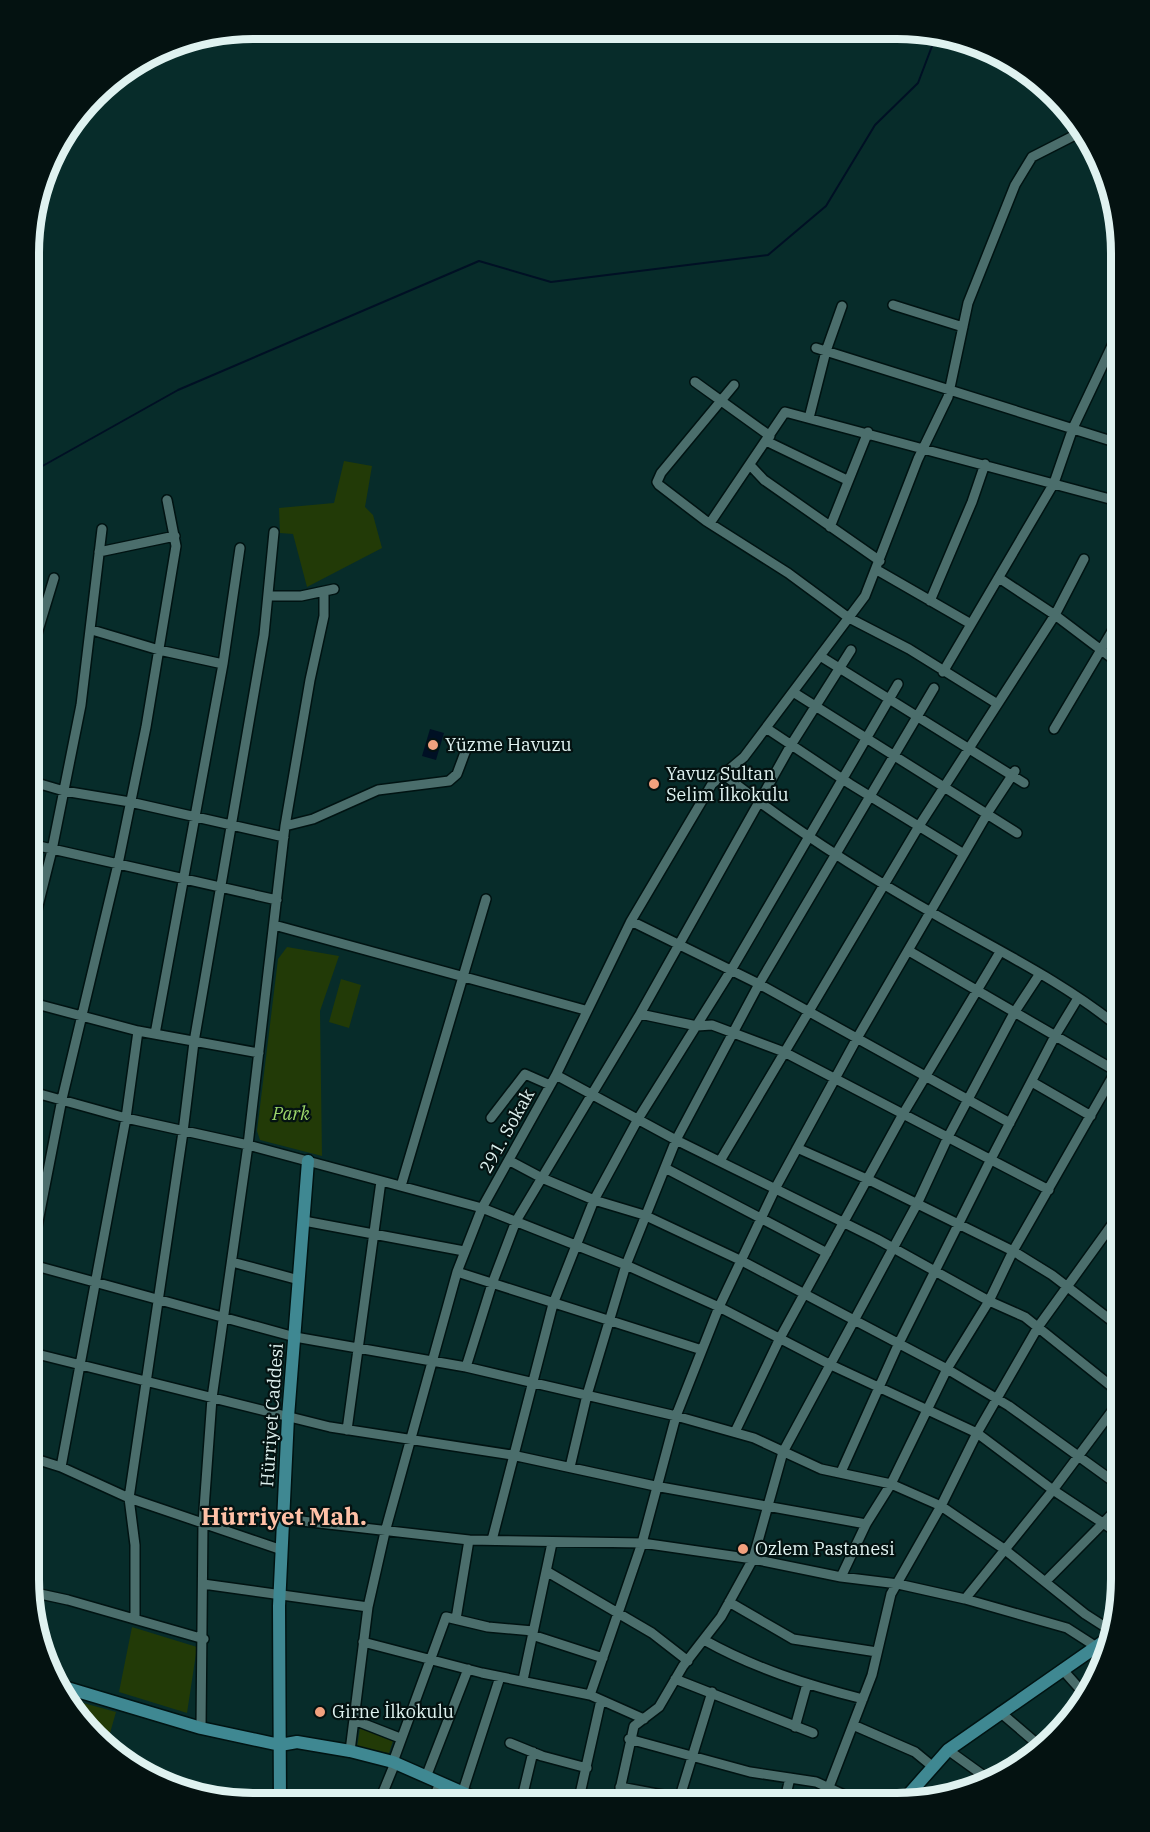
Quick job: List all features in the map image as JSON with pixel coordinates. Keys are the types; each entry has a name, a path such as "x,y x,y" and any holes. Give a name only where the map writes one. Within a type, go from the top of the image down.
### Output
{"street":[{"name":"291. Sokak","path":"350,1751 368,1607 385,1532 457,1272 482,1208 556,1075 585,1010 631,921 712,784 744,757 865,596 949,390 968,303 1015,184 1032,157 1075,135"},
{"path":"893,305 963,327"},
{"path":"809,418 821,350 842,306"},
{"path":"943,672 1054,483 1073,428 1111,349"},
{"path":"821,350 1111,441"},
{"path":"695,382 721,400 768,439 847,480"},
{"path":"734,384 661,473 657,482 710,523 788,573 849,618 909,649 996,703"},
{"path":"710,523 785,412 868,432 1111,499"},
{"path":"830,527 868,432"},
{"path":"930,601 972,502 985,464"},
{"path":"750,465 764,480 878,565 930,601 971,624"},
{"path":"39,1215 62,1099 118,864 159,650 176,546 168,500"},
{"path":"39,902 52,850 81,705 92,630 102,529"},
{"path":"135,1619 135,1545 129,1498 183,1132 194,1042 270,596 274,532"},
{"path":"99,552 175,536"},
{"path":"155,1034 223,664 240,548"},
{"path":"720,1161 919,826 996,703 1055,615 1084,560"},
{"path":"39,627 54,578"},
{"path":"999,578 1055,615 1111,657"},
{"path":"270,596 301,596 334,589"},
{"path":"201,1728 204,1639 203,1523 212,1398 248,1145 285,826 310,680 324,616 324,592"},
{"path":"92,630 159,650 223,664"},
{"path":"1054,729 1111,631"},
{"path":"466,1367 492,1284 516,1221 640,1014 791,745 851,650"},
{"path":"820,656 967,748 1014,773 1024,783"},
{"path":"492,1540 512,1455 534,1382 553,1304 574,1244 594,1200 638,1119 730,972 898,684"},
{"path":"570,1467 587,1395 626,1264 676,1140 759,984 837,856 934,688"},
{"path":"793,692 1017,833"},
{"path":"765,728 843,780 964,854"},
{"path":"285,826 313,819 378,790 449,782 457,774 467,747"},
{"path":"590,1695 642,1543 676,1416 719,1307 776,1187 835,1078 988,813 1014,773"},
{"path":"723,774 837,856 1078,998 1111,1022"},
{"path":"39,783 284,837"},
{"path":"39,846 277,900"},
{"path":"401,1186 486,899"},
{"path":"631,921 730,972 759,984 856,1040 969,1098 1010,1123"},
{"path":"274,925 585,1010"},
{"path":"909,951 1111,1068"},
{"path":"735,1432 780,1338 869,1180 903,1114 975,990 1000,952"},
{"path":"619,1793 629,1739 634,1726 659,1707 675,1679 729,1602 753,1559 765,1514 770,1506 783,1452 917,1204 948,1137 1014,1013 1039,975"},
{"path":"841,1472 898,1346 937,1272 991,1159 1055,1036 1078,998"},
{"path":"39,1005 138,1031 259,1053"},
{"path":"640,1014 697,1026 712,1025 784,1052 1049,1190"},
{"path":"61,1467 126,1118 138,1031"},
{"path":"491,1118 525,1074 550,1086"},
{"path":"556,1075 676,1140 776,1187 893,1247 989,1301 1025,1317 1111,1386"},
{"path":"841,1577 866,1524 891,1484 946,1370 989,1301 1013,1251 1111,1080"},
{"path":"1032,1082 1091,1116"},
{"path":"39,1093 126,1118 248,1145 482,1208 626,1264 719,1307 831,1365 977,1433 1053,1490 1111,1526"},
{"path":"797,1148 869,1180 1013,1251 1066,1286 1111,1320"},
{"name":"Hürriyet Caddesi","path":"280,1793 280,1594 288,1417 308,1161"},
{"path":"510,1161 542,1178 594,1200 644,1215 742,1261 996,1398 1111,1480"},
{"path":"665,1168 827,1253"},
{"path":"347,1430 381,1181"},
{"path":"304,1221 464,1251"},
{"path":"829,1787 872,1675 891,1594 941,1506 996,1398 1038,1327 1111,1226"},
{"path":"232,1262 299,1280"},
{"path":"39,1268 295,1337 466,1367 676,1416 735,1432 821,1469 891,1484 941,1506 1004,1550 1105,1628"},
{"path":"457,1272 702,1350"},
{"path":"39,1354 347,1430 512,1455 656,1486 866,1524"},
{"path":"965,1599 1053,1490 1111,1413"},
{"path":"39,1459 129,1498 282,1550"},
{"path":"1046,1582 1111,1515"},
{"path":"284,1519 469,1540 642,1543 753,1559 841,1577 898,1584 965,1599 1067,1628 1099,1650"},
{"path":"456,1619 469,1540"},
{"path":"523,1680 552,1543"},
{"path":"546,1570 619,1612 688,1661"},
{"path":"203,1584 368,1607"},
{"path":"39,1594 204,1639"},
{"path":"729,1602 793,1639 877,1652"},
{"path":"382,1793 394,1763 400,1738 446,1617 488,1627 533,1633 603,1658"},
{"path":"704,1640 750,1664 807,1684 863,1699"},
{"path":"910,1793 948,1750 1102,1641"},
{"path":"363,1642 500,1677 590,1695 644,1719"},
{"path":"426,1777 468,1669"},
{"path":"1062,1669 1080,1689"},
{"path":"462,1793 500,1677"},
{"path":"675,1679 813,1733"},
{"path":"795,1727 807,1684"},
{"path":"70,1689 201,1728 280,1744 297,1742 350,1751 394,1763 460,1793"},
{"path":"680,1793 712,1692"},
{"path":"581,1793 601,1700"},
{"path":"1000,1712 1035,1742"},
{"path":"354,1720 400,1738"},
{"path":"853,1725 915,1752 932,1766"},
{"path":"629,1739 691,1757 816,1782 841,1793"},
{"path":"510,1743 587,1768"},
{"path":"948,1750 983,1775"},
{"path":"523,1793 533,1752"},
{"path":"786,1793 790,1778"},
{"path":"436,1793 440,1783"},
{"path":"620,1787 647,1793"}],"green space":[{"path":"344,461 372,466 365,507 373,515 382,548 307,587 293,534 280,533 279,508 334,503"},
{"name":"Park","path":"287,947 339,956 320,1011 322,1156 260,1140 257,1131 278,959"},
{"path":"341,979 361,985 349,1028 329,1022"},
{"path":"132,1627 197,1647 187,1713 119,1692"},
{"path":"77,1701 116,1712 109,1737"},
{"path":"360,1727 393,1741 389,1753 357,1748"}],"water":[{"name":"Yüzme Havuzu","path":"430,729 444,733 436,760 422,756"}],"waterway":[{"path":"39,468 178,390 479,261 551,282 768,255 826,206 875,125 918,83 933,42"}],"place":[{"name":"Yüzme Havuzu","path":"433,745"},
{"name":"Yavuz Sultan Selim İlkokulu","path":"654,784"},
{"name":"Ozlem Pastanesi","path":"743,1549"},
{"name":"Girne İlkokulu","path":"320,1712"}],"district":[{"name":"Hürriyet Mah.","path":"284,1517"}]}
